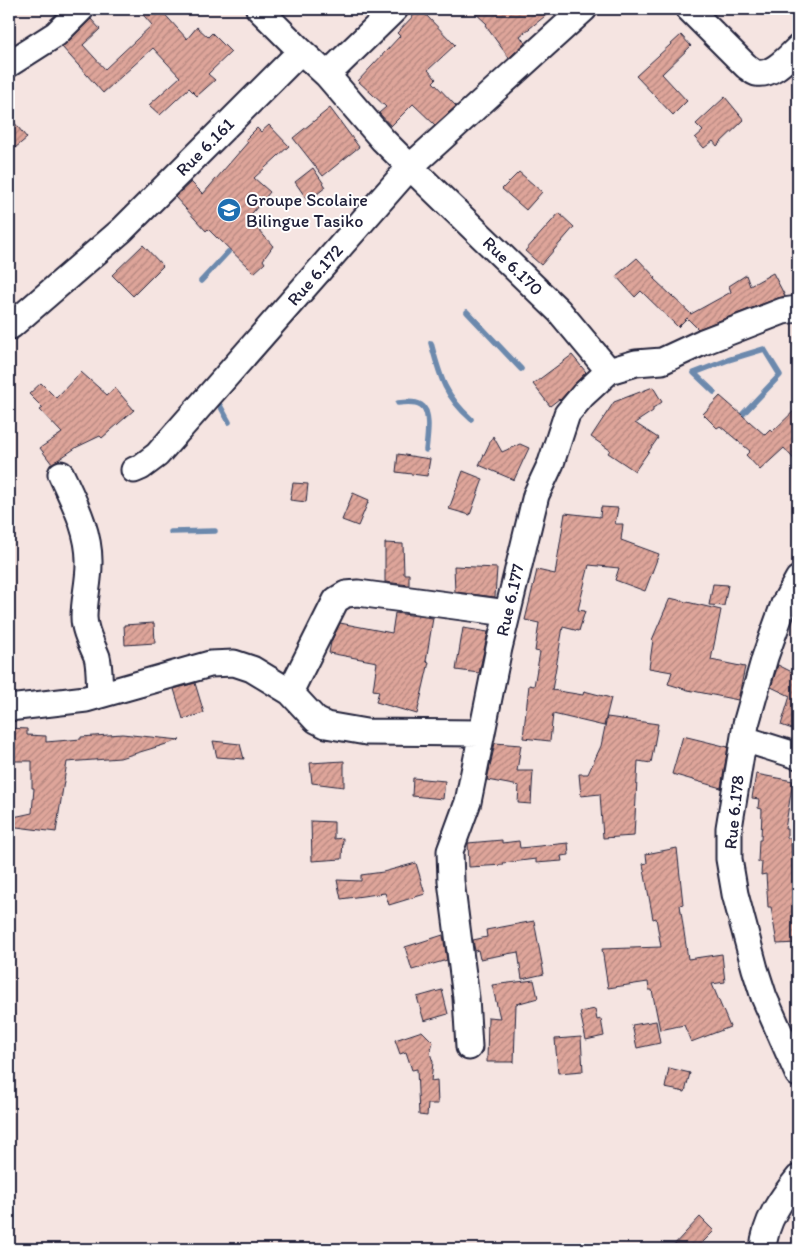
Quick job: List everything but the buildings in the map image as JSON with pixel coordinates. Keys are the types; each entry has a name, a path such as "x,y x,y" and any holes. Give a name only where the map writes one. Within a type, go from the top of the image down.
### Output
{"street":[{"path":"9,64 56,34 81,9"},
{"path":"260,9 326,75 383,140 410,167"},
{"path":"326,75 395,9"},
{"name":"Rue 6.172","path":"134,470 141,467 157,454 410,167 584,9"},
{"path":"689,9 746,66 756,73 767,72 779,66 798,48"},
{"name":"Rue 6.161","path":"9,326 122,230 301,50"},
{"name":"Rue 6.170","path":"410,167 559,311 609,371"},
{"name":"Rue 6.177","path":"469,1047 466,998 450,851 468,802 507,613 536,496 551,463 567,414 583,395 609,371 636,363 662,361 703,342 783,311 798,309"},
{"path":"61,474 81,516 87,541 90,561 84,618 85,627 97,659 100,695"},
{"name":"Rue 6.178","path":"798,579 784,604 765,657 746,724 728,828 729,859 735,894 764,997 798,1074"},
{"path":"290,692 336,600 346,594 507,613"},
{"path":"9,708 86,699 210,664 234,663 252,669 290,692 316,720 326,725 366,732 481,733"},
{"path":"744,739 798,756"},
{"path":"763,1249 768,1223 782,1198 798,1178"}],"waterway":[{"path":"201,281 228,252"},
{"path":"467,312 521,369"},
{"path":"431,343 444,384 455,402 471,419"},
{"path":"714,392 694,373 764,349 780,375 742,415"},
{"path":"216,398 229,422"},
{"path":"398,403 416,403 421,405 427,413 426,450"},
{"path":"171,532 215,531"}],"place":[{"name":"Groupe Scolaire Bilingue Tasiko","path":"229,210"}]}
